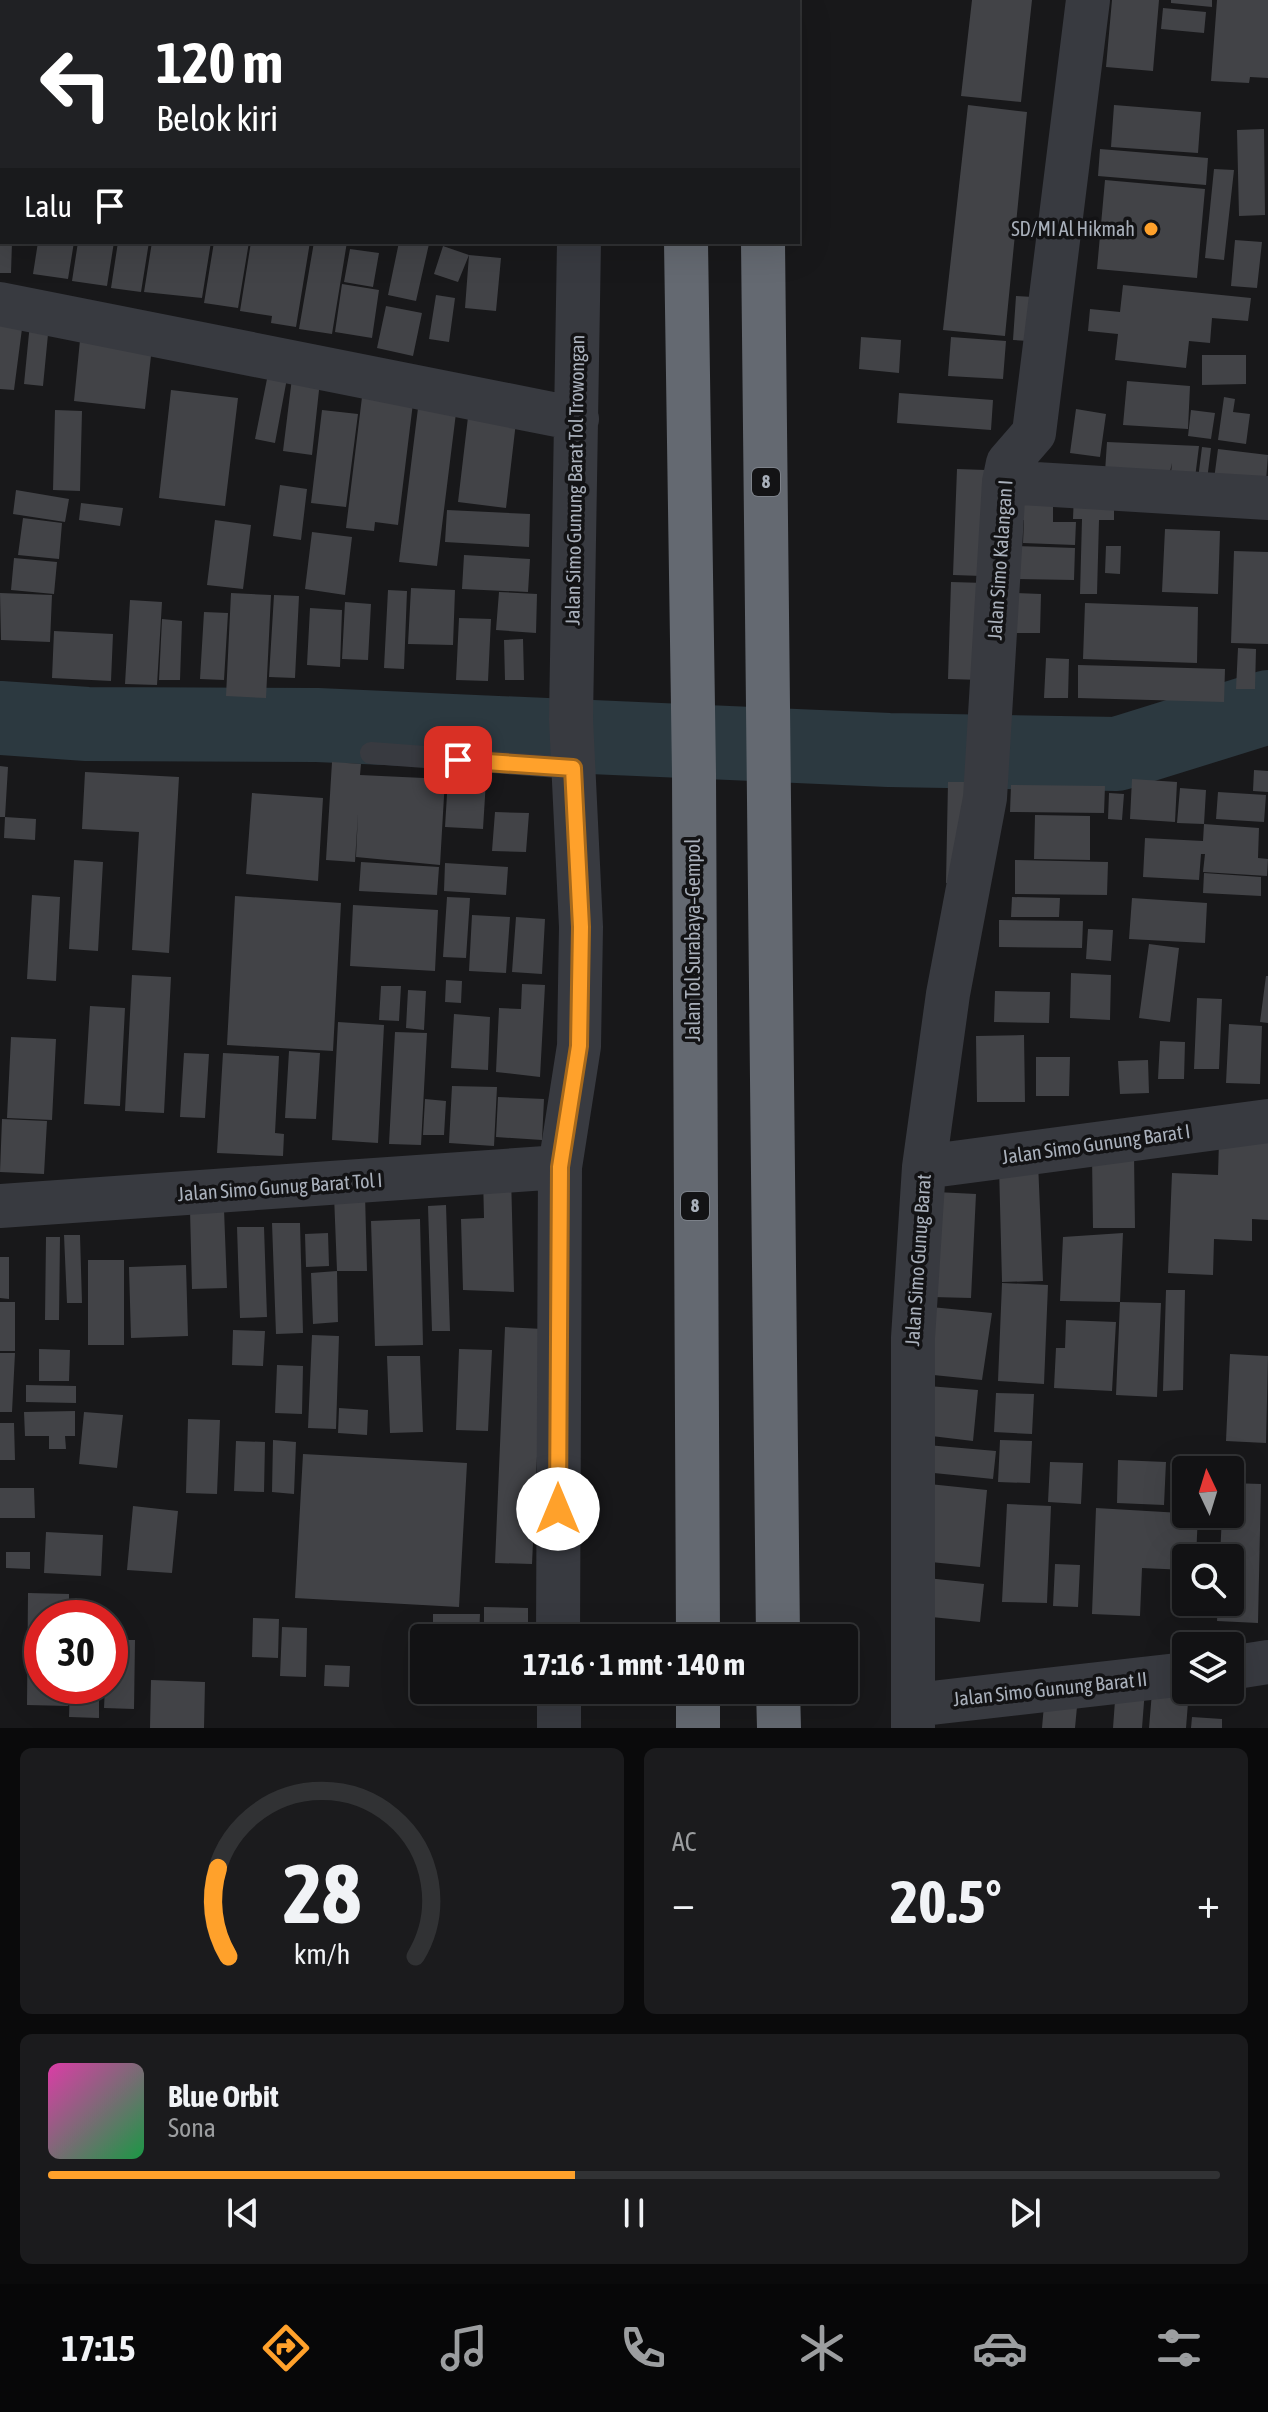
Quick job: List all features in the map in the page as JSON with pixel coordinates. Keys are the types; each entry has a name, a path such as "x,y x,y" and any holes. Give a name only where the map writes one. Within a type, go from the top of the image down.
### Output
{"highway":[{"name":"Jalan Tol Surabaya–Gempol","path":"686,244 694,774 698,1624"},
{"name":"8","path":"763,244 778,1624"},
{"path":"698,1704 698,1728"},
{"path":"778,1704 779,1728"}],"street":[{"name":"Jalan Simo Kalangan I","path":"985,798 1004,482 1008,463 1034,433 1088,0"},
{"name":"Jalan Simo Gunung Barat Tol Trowongan","path":"558,1624 560,1167 579,1046 581,927 571,719 579,244"},
{"path":"0,304 577,419"},
{"path":"1004,482 1268,498"},
{"name":"Jalan Simo Gunug Barat","path":"914,1716 913,1338 924,1167 948,994 985,798"},
{"name":"Jalan Simo Gunung Barat I","path":"924,1167 1268,1121"},
{"name":"Jalan Simo Gunug Barat Tol I","path":"0,1206 560,1167"},
{"path":"1244,1666 1268,1662"},
{"name":"Jalan Simo Gunung Barat II","path":"914,1716 1172,1676"},
{"path":"559,1704 559,1728"}],"lane":[{"path":"371,753 573,765"}],"building":[{"path":"972,0 1032,0 1021,102 961,96"},
{"path":"1112,0 1159,0 1153,71 1106,67"},
{"path":"1171,0 1212,0 1212,7 1171,3"},
{"path":"1217,0 1268,0 1268,78 1250,77 1249,83 1211,81"},
{"path":"1163,8 1206,12 1204,33 1161,29"},
{"path":"968,105 1027,112 1005,336 943,330"},
{"path":"1114,105 1201,112 1198,153 1111,147"},
{"path":"1264,129 1265,215 1239,216 1237,130"},
{"path":"1100,149 1208,158 1206,185 1098,176"},
{"path":"1214,169 1234,170 1224,260 1205,258"},
{"name":"SD/MI Al Hikmah","path":"1105,180 1205,189 1197,278 1097,269"},
{"path":"1235,240 1262,242 1257,288 1231,286"},
{"path":"0,244 12,244 11,273 0,273"},
{"path":"38,244 74,244 68,279 33,274"},
{"path":"78,244 114,244 107,286 72,281"},
{"path":"118,244 149,244 141,292 111,288"},
{"path":"152,244 211,244 202,298 144,292"},
{"path":"214,244 249,244 238,308 204,303"},
{"path":"251,244 310,244 296,327 271,323 272,316 240,311"},
{"path":"314,244 347,244 332,334 299,329"},
{"path":"399,244 429,244 416,301 388,295"},
{"path":"443,246 469,255 458,282 434,274"},
{"path":"350,249 379,253 373,287 344,282"},
{"path":"469,255 501,258 496,311 465,308"},
{"path":"342,284 379,290 372,338 335,332"},
{"path":"1123,285 1251,298 1248,321 1212,318 1210,343 1189,341 1186,368 1115,360 1118,334 1088,331 1090,309 1120,312"},
{"path":"436,295 455,298 449,342 429,339"},
{"path":"1016,296 1050,298 1047,342 1013,340"},
{"path":"386,306 422,313 413,356 377,348"},
{"path":"0,319 23,321 14,390 0,389"},
{"path":"30,323 49,324 43,386 24,384"},
{"path":"81,330 153,338 145,409 74,401"},
{"path":"861,337 901,340 899,373 859,369"},
{"path":"951,337 1006,341 1003,379 948,376"},
{"path":"1202,355 1246,355 1246,384 1202,385"},
{"path":"269,369 288,373 275,443 255,439"},
{"path":"292,378 320,381 312,455 283,451"},
{"path":"1127,381 1190,386 1188,429 1123,425"},
{"path":"171,390 238,398 225,506 159,498"},
{"path":"899,393 993,400 991,430 897,423"},
{"path":"362,397 413,403 398,525 375,522 374,531 346,528"},
{"path":"1224,397 1235,399 1233,412 1250,414 1246,444 1218,440"},
{"path":"418,408 456,413 437,566 399,562"},
{"path":"1076,409 1106,414 1100,457 1070,453"},
{"path":"55,410 82,411 80,491 53,490"},
{"path":"322,410 358,414 346,507 311,503"},
{"path":"1191,410 1215,413 1211,439 1188,436"},
{"path":"468,417 516,422 506,508 458,502"},
{"path":"1107,442 1199,446 1194,486 1170,483 1172,463 1169,476 1105,472"},
{"path":"1202,447 1211,448 1206,488 1197,487"},
{"path":"1218,449 1268,455 1265,494 1213,487"},
{"path":"957,469 986,470 982,576 953,575"},
{"path":"280,485 307,489 301,540 273,536"},
{"path":"16,490 69,499 65,522 13,514"},
{"path":"1074,493 1114,494 1114,520 1099,520 1097,594 1080,594 1082,519 1073,519"},
{"path":"1018,502 1053,503 1053,522 1076,522 1075,545 1023,543 1024,520 1017,520"},
{"path":"81,503 123,508 120,526 79,520"},
{"path":"447,510 530,514 529,547 445,542"},
{"path":"23,518 62,523 59,559 18,555"},
{"path":"215,520 251,525 243,589 207,585"},
{"path":"1165,529 1220,531 1218,594 1162,592"},
{"path":"312,532 352,537 345,595 305,589"},
{"path":"1015,546 1075,548 1074,580 1014,579"},
{"path":"1106,546 1121,546 1120,574 1105,573"},
{"path":"1234,551 1268,552 1268,644 1231,643"},
{"path":"464,555 530,559 528,592 462,589"},
{"path":"14,558 57,562 54,594 11,590"},
{"path":"951,582 985,583 982,680 948,679"},
{"path":"411,588 455,590 453,645 408,644"},
{"path":"388,590 407,591 404,669 384,668"},
{"path":"499,592 537,594 536,633 496,630"},
{"path":"0,593 52,595 50,642 1,640"},
{"path":"231,593 271,595 266,698 226,696"},
{"path":"1016,593 1041,594 1040,633 1014,633"},
{"path":"274,595 299,596 295,678 269,677"},
{"path":"130,600 162,602 157,685 125,684"},
{"path":"345,602 371,604 368,660 342,659"},
{"path":"1085,603 1198,607 1197,663 1083,659"},
{"path":"310,608 342,610 340,667 307,665"},
{"path":"204,612 228,613 224,680 200,679"},
{"path":"459,618 491,619 488,681 456,680"},
{"path":"162,619 182,621 180,680 159,680"},
{"path":"54,631 113,634 111,681 52,678"},
{"path":"523,639 524,680 505,680 504,640"},
{"path":"1238,648 1256,649 1255,689 1236,689"},
{"path":"1046,658 1069,659 1068,698 1044,698"},
{"path":"1078,665 1225,669 1224,702 1078,698"},
{"path":"332,762 361,764 360,775 445,779 440,865 356,857 358,814 355,862 326,860"},
{"path":"449,762 487,764 483,829 445,827"},
{"path":"0,766 8,767 5,817 0,817"},
{"path":"1254,770 1268,771 1268,792 1253,791"},
{"path":"85,772 179,777 169,953 132,950 139,832 82,829"},
{"path":"1132,779 1177,782 1175,822 1130,819"},
{"path":"948,782 970,782 969,884 946,883"},
{"path":"1011,785 1105,786 1104,813 1010,812"},
{"path":"1180,788 1206,790 1204,824 1177,823"},
{"path":"1218,792 1266,795 1264,822 1216,819"},
{"path":"252,793 323,798 318,881 246,874"},
{"path":"1109,793 1124,794 1122,820 1108,819"},
{"path":"495,812 529,813 526,852 492,851"},
{"path":"1035,815 1090,816 1090,860 1034,859"},
{"path":"5,817 36,819 35,840 4,838"},
{"path":"1204,824 1259,828 1258,858 1268,859 1267,876 1203,872 1205,854 1201,854 1199,880 1143,877 1145,838 1203,841"},
{"path":"74,860 103,862 98,951 69,949"},
{"path":"1015,860 1108,862 1107,895 1015,894"},
{"path":"361,862 439,867 437,895 359,891"},
{"path":"445,863 508,867 506,895 444,891"},
{"path":"1204,873 1261,877 1261,896 1203,893"},
{"path":"32,895 60,897 56,981 27,979"},
{"path":"235,896 341,903 333,1051 227,1045"},
{"path":"447,897 470,898 466,958 443,957"},
{"path":"1012,897 1060,898 1059,917 1011,917"},
{"path":"1132,898 1207,903 1205,943 1129,939"},
{"path":"353,905 438,910 435,971 350,966"},
{"path":"472,915 510,917 506,973 469,971"},
{"path":"516,917 545,919 542,974 512,972"},
{"path":"999,920 1083,921 1082,948 999,947"},
{"path":"1088,929 1113,930 1111,961 1086,959"},
{"path":"1149,944 1179,948 1170,1022 1139,1018"},
{"path":"1071,973 1111,975 1110,1020 1070,1018"},
{"path":"132,975 171,977 164,1113 125,1111"},
{"path":"1268,976 1268,1023 1260,1022"},
{"path":"446,980 462,981 461,1003 445,1002"},
{"path":"522,984 545,985 540,1077 496,1072 499,1008 521,1009"},
{"path":"381,986 401,986 399,1021 379,1020"},
{"path":"408,990 426,991 424,1030 406,1028"},
{"path":"995,991 1050,992 1049,1023 994,1022"},
{"path":"1197,998 1222,999 1219,1069 1194,1069"},
{"path":"90,1006 125,1008 120,1106 84,1104"},
{"path":"454,1014 490,1017 488,1070 451,1068"},
{"path":"338,1022 384,1025 378,1143 332,1140"},
{"path":"1229,1024 1262,1026 1260,1084 1226,1083"},
{"path":"395,1032 427,1033 421,1145 389,1144"},
{"path":"1024,1035 1025,1102 977,1102 976,1036"},
{"path":"11,1037 56,1039 52,1120 7,1118"},
{"path":"1160,1041 1185,1042 1184,1079 1158,1079"},
{"path":"289,1051 320,1053 316,1119 285,1118"},
{"path":"184,1053 209,1054 205,1118 180,1117"},
{"path":"223,1053 279,1056 275,1133 284,1134 283,1156 217,1153"},
{"path":"1036,1057 1070,1057 1069,1096 1036,1096"},
{"path":"1148,1060 1149,1093 1120,1094 1118,1061"},
{"path":"452,1086 497,1087 494,1146 449,1143"},
{"path":"498,1097 544,1099 542,1140 496,1137"},
{"path":"425,1099 446,1101 444,1135 423,1135"},
{"path":"2,1119 47,1121 44,1174 0,1172"},
{"path":"1219,1141 1268,1142 1268,1220 1252,1219 1252,1241 1214,1239 1213,1275 1168,1273 1172,1173 1218,1175"},
{"path":"1134,1154 1135,1228 1093,1228 1092,1155"},
{"path":"1038,1162 1043,1281 1002,1282 999,1166"},
{"path":"511,1175 514,1292 463,1290 461,1219 484,1218 483,1176"},
{"path":"936,1192 976,1194 971,1298 932,1297"},
{"path":"365,1194 367,1271 337,1271 334,1195"},
{"path":"446,1205 450,1331 432,1331 428,1206"},
{"path":"224,1209 227,1288 192,1289 190,1210"},
{"path":"420,1219 423,1345 375,1346 371,1221"},
{"path":"272,1223 300,1223 303,1333 276,1334"},
{"path":"237,1227 264,1227 267,1317 240,1318"},
{"path":"328,1233 329,1266 306,1267 305,1234"},
{"path":"1123,1233 1120,1302 1060,1301 1063,1237"},
{"path":"64,1235 80,1235 82,1303 67,1303"},
{"path":"46,1237 60,1237 59,1320 45,1320"},
{"path":"0,1257 9,1257 9,1299 0,1298"},
{"path":"88,1260 124,1260 124,1345 88,1345"},
{"path":"186,1265 188,1336 131,1338 129,1267"},
{"path":"337,1271 338,1322 313,1324 311,1273"},
{"path":"1002,1283 1048,1285 1044,1384 998,1381"},
{"path":"1166,1290 1185,1290 1183,1390 1163,1391"},
{"path":"0,1302 15,1302 15,1351 0,1351"},
{"path":"1120,1302 1161,1303 1157,1397 1116,1395"},
{"path":"921,1306 992,1313 982,1380 914,1373"},
{"path":"1066,1320 1116,1322 1112,1391 1054,1388 1056,1348 1065,1348"},
{"path":"505,1327 543,1329 532,1564 495,1563"},
{"path":"233,1330 265,1331 263,1366 232,1365"},
{"path":"312,1335 339,1336 336,1429 308,1428"},
{"path":"39,1349 70,1350 69,1381 39,1381"},
{"path":"459,1349 492,1350 488,1431 456,1430"},
{"path":"0,1353 15,1353 12,1412 0,1412"},
{"path":"1230,1354 1268,1356 1266,1443 1226,1441"},
{"path":"387,1356 420,1356 423,1432 390,1433"},
{"path":"277,1365 303,1366 302,1414 275,1413"},
{"path":"26,1385 76,1386 76,1403 26,1402"},
{"path":"928,1386 978,1390 973,1441 923,1435"},
{"path":"996,1393 1034,1394 1032,1434 994,1432"},
{"path":"339,1408 368,1410 367,1435 338,1433"},
{"path":"75,1411 75,1436 65,1436 66,1449 49,1449 49,1436 25,1436 24,1412"},
{"path":"84,1412 123,1415 117,1468 79,1464"},
{"path":"188,1419 220,1420 217,1494 186,1493"},
{"path":"0,1423 14,1423 15,1460 0,1460"},
{"path":"273,1440 296,1442 294,1494 272,1492"},
{"path":"1000,1440 1032,1441 1030,1483 998,1482"},
{"path":"236,1441 265,1442 264,1492 234,1491"},
{"path":"927,1445 996,1451 993,1479 924,1472"},
{"path":"303,1454 467,1463 459,1607 295,1598"},
{"path":"1118,1460 1166,1462 1164,1505 1117,1503"},
{"path":"1050,1462 1083,1463 1081,1504 1048,1502"},
{"path":"1244,1483 1261,1484 1258,1623 1217,1621 1217,1616 1244,1616 1244,1544 1221,1544 1221,1528 1244,1528"},
{"path":"929,1484 987,1490 980,1567 921,1561"},
{"path":"0,1488 34,1488 35,1518 0,1518"},
{"path":"1007,1504 1051,1506 1047,1603 1002,1602"},
{"path":"133,1506 178,1511 172,1573 127,1570"},
{"path":"1096,1508 1172,1512 1172,1528 1197,1528 1197,1544 1172,1544 1172,1569 1142,1568 1140,1616 1092,1614"},
{"path":"46,1532 103,1535 101,1576 44,1573"},
{"path":"6,1552 30,1552 30,1569 6,1568"},
{"path":"1055,1564 1080,1565 1078,1607 1053,1606"},
{"path":"927,1578 984,1584 980,1622 922,1616"},
{"path":"28,1593 69,1594 69,1600 28,1600"},
{"path":"484,1607 528,1608 528,1624 484,1624"},
{"path":"433,1614 480,1614 480,1624 433,1624"},
{"path":"253,1618 279,1619 278,1658 252,1657"},
{"path":"282,1627 307,1628 306,1677 280,1676"},
{"path":"128,1640 135,1640 134,1709 104,1708 104,1704 128,1704"},
{"path":"325,1665 350,1666 349,1687 324,1686"},
{"path":"151,1680 205,1682 204,1728 150,1728"},
{"path":"1153,1680 1172,1685 1172,1704 1188,1704 1186,1728 1149,1728"},
{"path":"1116,1687 1145,1689 1142,1728 1113,1728"},
{"path":"1045,1693 1078,1696 1075,1728 1042,1728"},
{"path":"68,1704 68,1706 27,1705"},
{"path":"69,1704 99,1704 99,1718 69,1717"},
{"path":"1192,1717 1222,1719 1222,1728 1191,1728"}],"waterway":[{"path":"0,718 87,724 317,725 889,750 1117,754 1268,707"}],"place":[{"name":"SD/MI Al Hikmah","path":"1151,229"}],"route":[{"path":"458,760 573,768 581,927 579,1046 560,1167 558,1509"}]}
